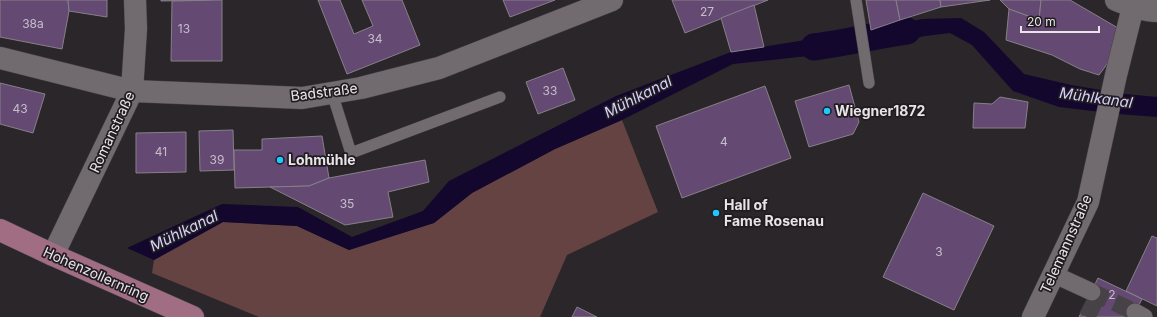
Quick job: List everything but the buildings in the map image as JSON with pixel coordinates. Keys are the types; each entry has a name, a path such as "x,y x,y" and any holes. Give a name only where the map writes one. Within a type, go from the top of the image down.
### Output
{"main road":[{"name":"Hohenzollernring","path":"0,230 193,317"}],"street":[{"name":"Romanstraße","path":"53,255 132,91 136,30 135,0"},
{"name":"Badstraße","path":"0,58 132,91 302,98 361,88 439,68 612,0"},
{"path":"1125,3 1150,11 1157,11"},
{"name":"Telemannstraße","path":"1034,317 1088,202 1116,75 1125,3"},
{"path":"1053,274 1092,292"}],"lane":[{"path":"856,0 866,56 869,84"},
{"path":"332,93 351,152 500,97"}],"shaded area":[{"path":"622,120 658,212 567,255 540,317 259,317 152,273 154,260 223,222 297,226 349,250 434,223 472,193 555,149"}],"water":[{"path":"961,18 984,32 1024,74 1071,85 1125,94 1157,97 1157,117 1059,107 1013,91 972,45 950,33 925,36 872,47 869,30 922,19"},
{"path":"849,33 854,51 733,64 622,120 555,149 472,193 434,223 349,250 297,226 223,222 154,260 127,248 222,204 298,207 352,237 423,211 449,181 616,96 731,52"}],"waterway":[{"name":"Mühlkanal","path":"814,47 907,31"}],"tunnel":[{"path":"1092,292 1135,312"},
{"path":"1087,317 1098,295"}],"place":[{"name":"Wiegner1872","path":"827,111"},
{"name":"Lohmühle","path":"280,160"},
{"name":"Hall of Fame Rosenau","path":"716,213"}]}
